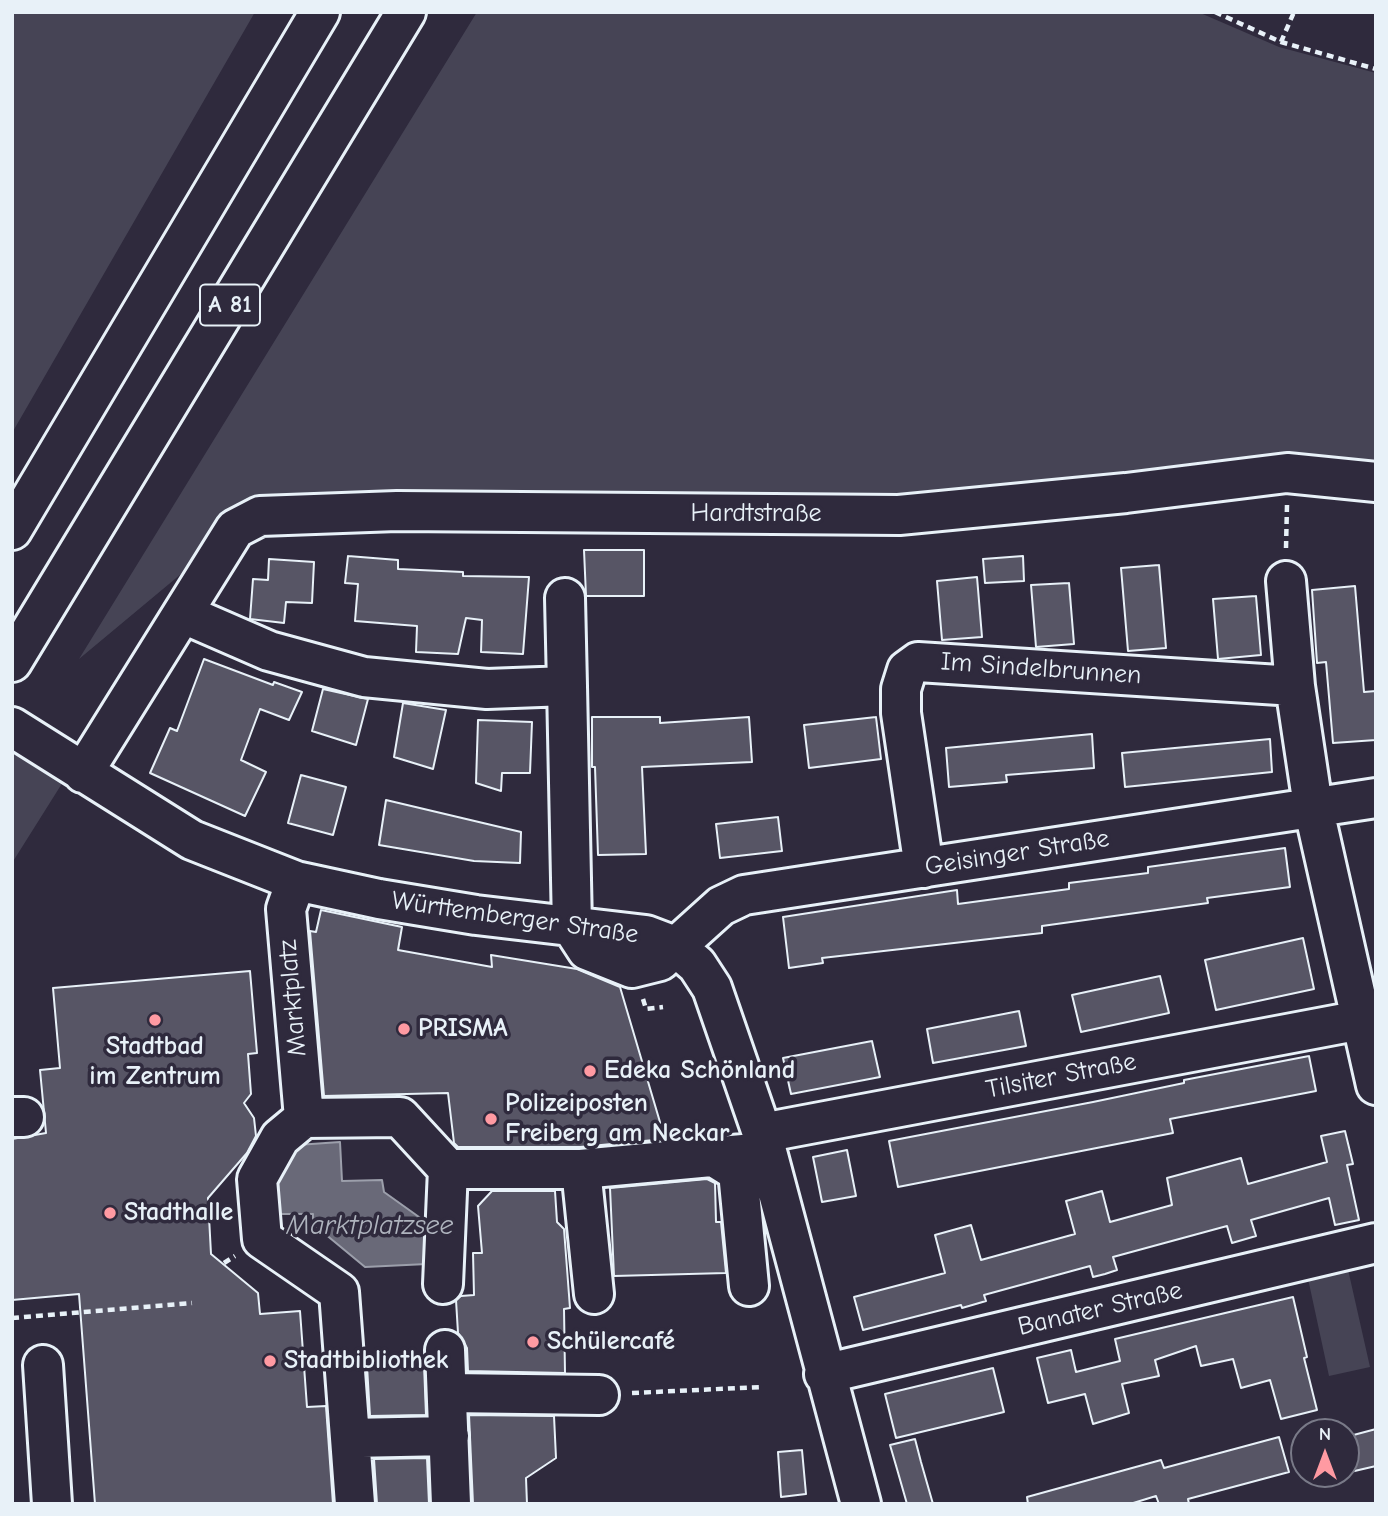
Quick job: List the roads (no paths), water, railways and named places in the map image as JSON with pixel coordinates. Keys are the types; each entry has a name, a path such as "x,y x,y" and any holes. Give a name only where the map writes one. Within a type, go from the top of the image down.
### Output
{"main road":[{"name":"A 81","path":"12,530 320,12"},
{"name":"A 81","path":"12,662 406,12"},
{"name":"Hardtstraße","path":"77,768 184,614 236,529 260,516 397,511 899,515 1126,493 1287,472 1376,482"},
{"path":"1286,581 1295,687 1313,806 1376,1085"},
{"path":"565,598 572,927"},
{"path":"184,614 269,651 364,677 487,689 567,685"},
{"name":"Im Sindelbrunnen","path":"924,868 901,713 901,689 907,670 918,662 1295,687"},
{"name":"Württemberger Straße","path":"12,727 192,840 296,881 379,900 646,935 675,946 697,965 712,988 764,1142 861,1504"},
{"name":"Geisinger Straße","path":"675,946 721,906 744,895 1376,797"},
{"name":"Marktplatz","path":"296,881 286,909 304,1118"},
{"name":"Tilsiter Straße","path":"714,1157 764,1142 1361,1020"},
{"path":"355,1504 339,1292 262,1239 257,1179 280,1138 304,1118 400,1117 448,1169 443,1284"},
{"path":"448,1169 581,1169 714,1157 738,1172 749,1286"},
{"path":"581,1169 594,1294"},
{"name":"Banater Straße","path":"824,1374 1376,1243"},
{"path":"446,1350 451,1504"},
{"path":"43,1365 52,1504"},
{"path":"449,1393 599,1395"},
{"path":"350,1438 449,1436"}],"water":[{"name":"Marktplatzsee","path":"340,1142 342,1181 382,1180 384,1192 426,1222 427,1264 365,1267 313,1224 313,1214 268,1214 266,1186 297,1145"}],"place":[{"name":"Stadtbad im Zentrum","path":"155,1020"},
{"name":"PRISMA","path":"404,1029"},
{"name":"Edeka Schönland","path":"590,1071"},
{"name":"Polizeiposten Freiberg am Neckar","path":"491,1119"},
{"name":"Stadthalle","path":"110,1213"},
{"name":"Schülercafé","path":"533,1342"},
{"name":"Stadtbibliothek","path":"270,1361"}]}
